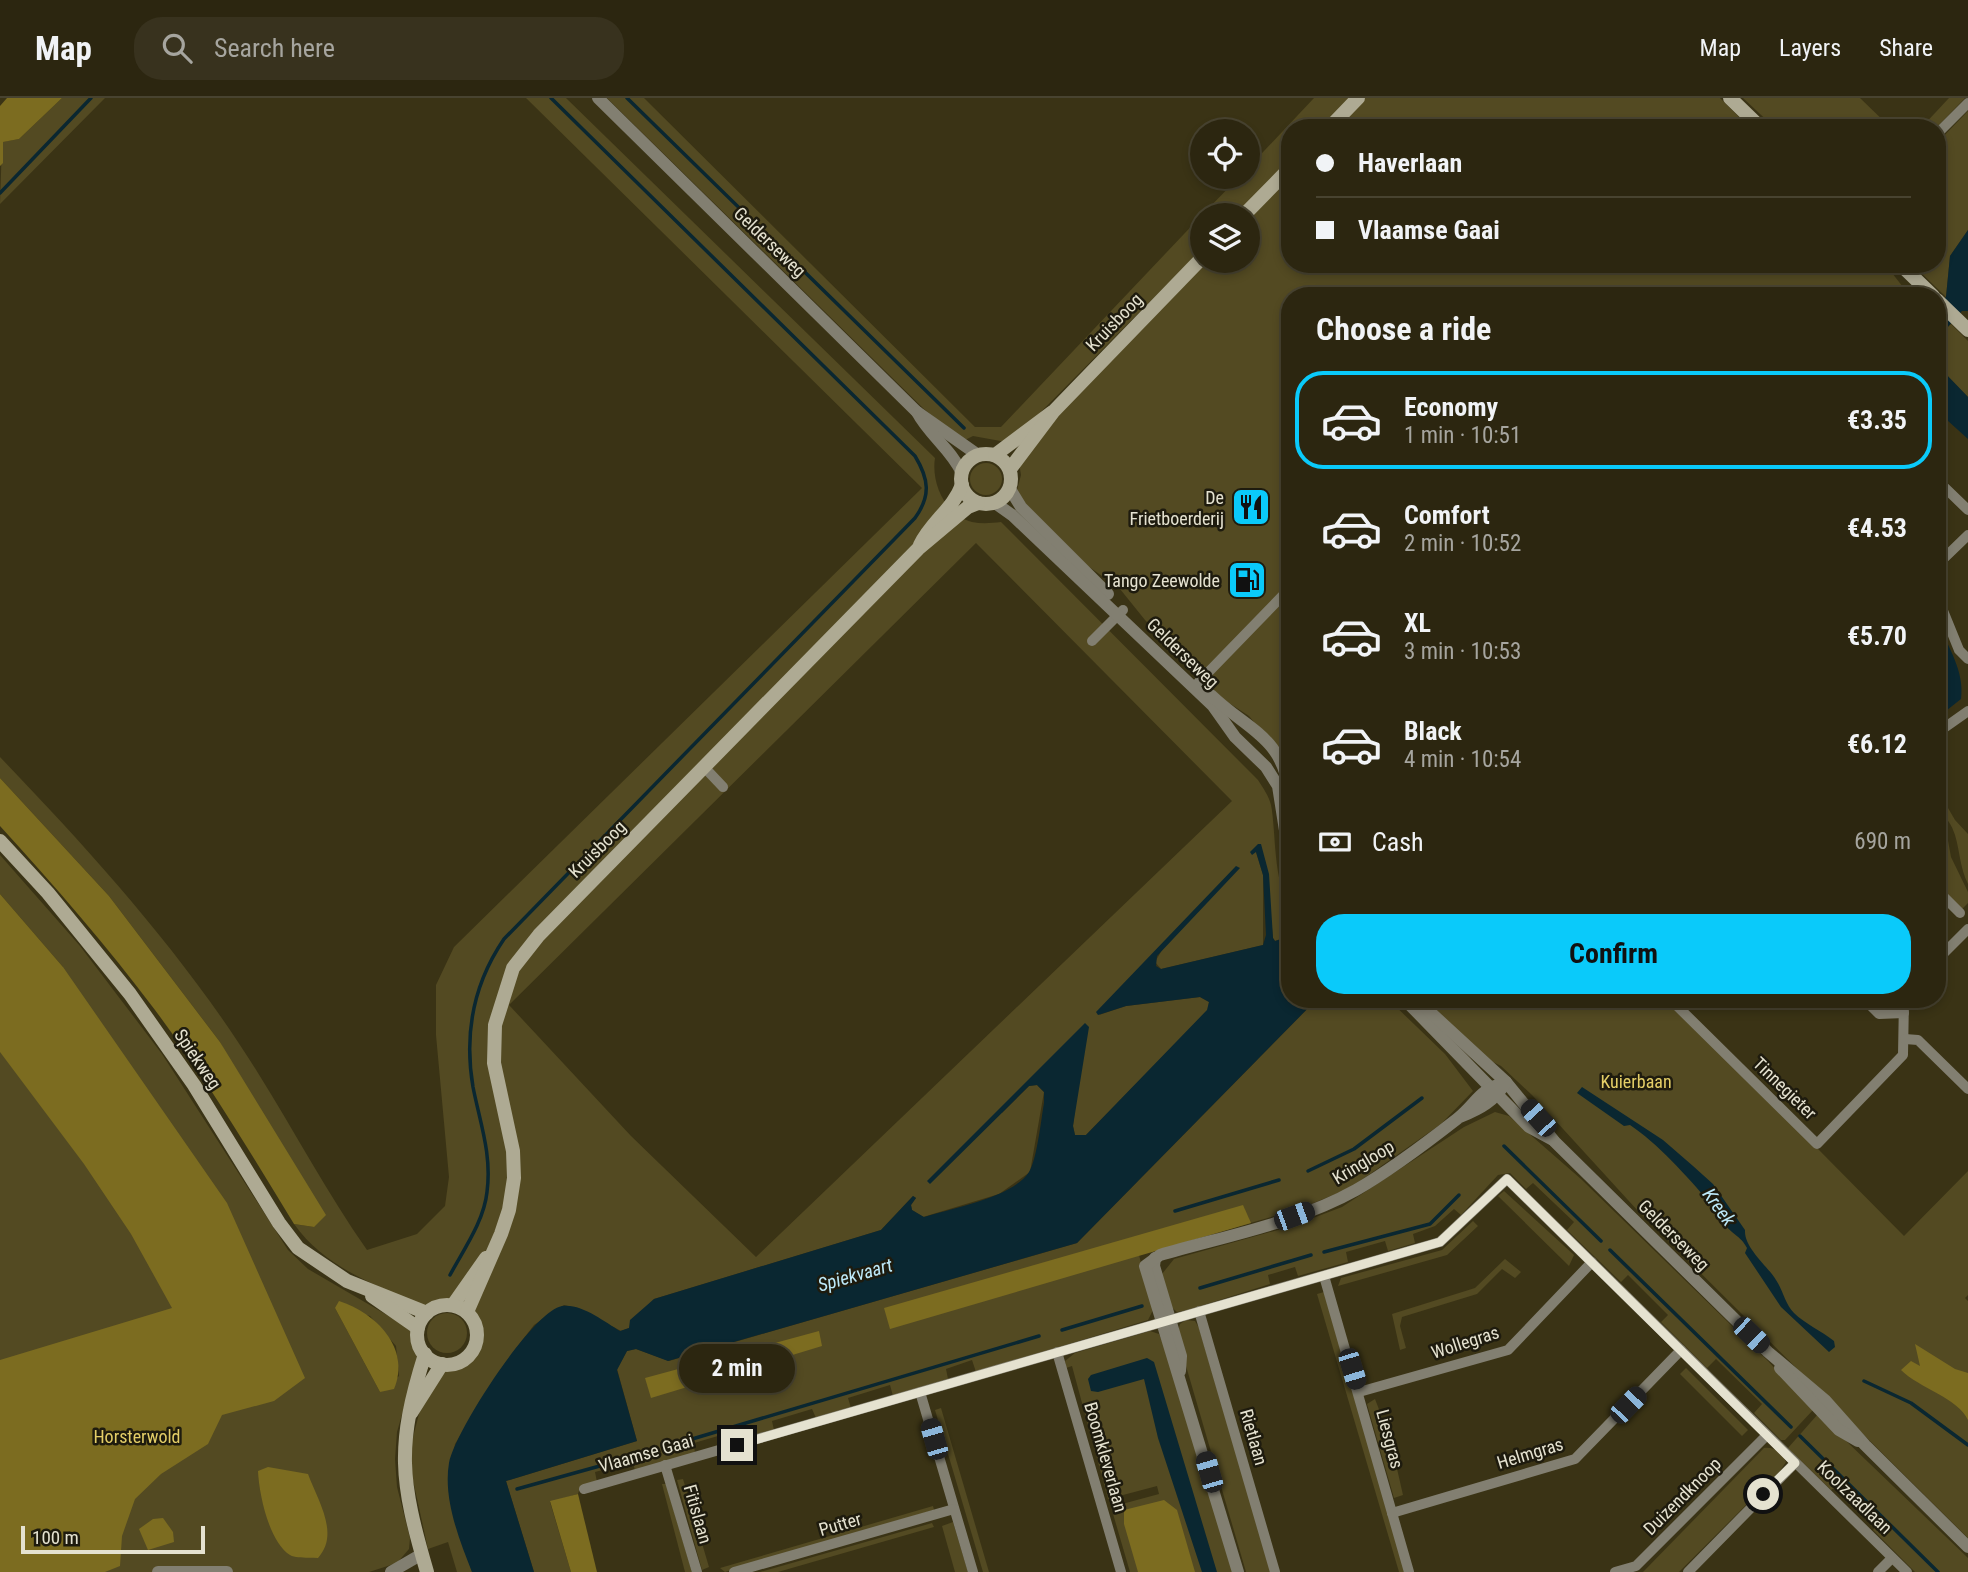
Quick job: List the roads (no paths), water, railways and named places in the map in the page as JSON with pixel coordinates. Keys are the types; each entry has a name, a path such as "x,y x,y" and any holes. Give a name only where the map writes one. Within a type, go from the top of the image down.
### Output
{"main road":[{"path":"1337,119 1357,98"},
{"path":"1730,98 1752,119"},
{"path":"1256,203 1281,177"},
{"name":"Kruisboog","path":"1010,469 1052,412 1190,270"},
{"path":"1909,273 1924,287"},
{"path":"1946,308 1963,325"},
{"name":"Kruisboog","path":"995,455 1052,412"},
{"path":"978,455 995,455 1010,469 1010,489 995,503 978,503 968,497 962,479 965,465 978,455"},
{"name":"Kruisboog","path":"918,549 925,535 957,497 962,479"},
{"name":"Kruisboog","path":"467,1312 509,1210 514,1178 513,1151 494,1063 495,1025 513,968 539,935 918,549 968,507 978,503"},
{"name":"Spiekweg","path":"0,841 48,893 130,994 194,1085 279,1223 298,1248 366,1290 418,1328"},
{"name":"Kruisboog","path":"453,1305 490,1254"},
{"name":"Spiekweg","path":"366,1290 427,1313"},
{"path":"453,1305 467,1312 477,1328 474,1347 461,1361 442,1364 425,1354 418,1337 418,1328 427,1313 434,1308 453,1305"},
{"path":"425,1354 406,1421 404,1477 427,1572"},
{"path":"406,1421 442,1364"}],"street":[{"name":"Gelderseweg","path":"598,98 917,412 955,458 962,479"},
{"path":"1946,125 1968,103"},
{"name":"Gelderseweg","path":"917,412 978,455"},
{"name":"Gelderseweg","path":"1010,489 1021,507 1120,612"},
{"path":"1946,489 1968,510"},
{"name":"Gelderseweg","path":"995,503 1012,515 1120,612 1196,685 1266,767 1278,786 1281,805"},
{"path":"1946,556 1968,535"},
{"path":"1196,685 1281,598"},
{"path":"1092,641 1120,612"},
{"path":"1946,620 1959,650 1968,659"},
{"name":"Gelderseweg","path":"1196,685 1246,720 1275,750 1281,761"},
{"path":"1946,727 1968,711"},
{"path":"705,768 723,787"},
{"path":"1946,899 1960,913"},
{"path":"1946,951 1968,929"},
{"name":"Gelderseweg","path":"1413,1008 1529,1127 1555,1142"},
{"name":"Gelderseweg","path":"1426,1008 1506,1082 1555,1142 1768,1352 1790,1382 1839,1430 1864,1445 1968,1547"},
{"name":"Tinnegieter","path":"1679,1008 1817,1144 1900,1059 1905,1049 1904,1008"},
{"path":"1873,1008 1879,1014 1904,1013"},
{"path":"1905,1039 1918,1040 1968,1089"},
{"name":"Kringloop","path":"1238,1572 1180,1371 1181,1356 1165,1321 1154,1266 1155,1258 1330,1203 1377,1176 1460,1117 1477,1110 1506,1082"},
{"name":"Koolzaadlaan","path":"1165,1321 1440,1242 1507,1179 1907,1572"},
{"name":"Wollegras","path":"1359,1392 1508,1350 1592,1262"},
{"name":"Liesgras","path":"1324,1276 1409,1572"},
{"name":"Rietlaan","path":"1199,1311 1275,1572"},
{"name":"Vlaamse Gaai","path":"584,1489 1165,1321"},
{"name":"Helmgras","path":"1392,1513 1575,1459 1681,1350"},
{"name":"Boomkleverlaan","path":"1057,1352 1121,1572"},
{"path":"920,1392 973,1572"},
{"name":"Duizendknoop","path":"1615,1572 1636,1566 1767,1435"},
{"path":"1688,1572 1795,1463"},
{"name":"Fitislaan","path":"665,1465 697,1572"},
{"name":"Putter","path":"734,1572 954,1509"},
{"path":"391,1572 422,1554"},
{"path":"1878,1572 1892,1558"},
{"path":"158,1572 227,1572"}],"water":[{"path":"1968,230 1968,311 1962,311 1946,329 1946,297 1950,256"},
{"path":"1946,374 1968,397 1968,439 1946,419"},
{"path":"1946,640 1955,659 1962,689 1961,699 1946,711"},
{"name":"Spiekvaart","path":"1261,844 1269,874 1273,938 1275,941 1281,939 1281,1008 1308,1008 1077,1243 668,1361 636,1349 627,1351 617,1370 637,1441 506,1481 534,1572 472,1572 450,1505 449,1463 479,1401 532,1328 549,1313 562,1306 569,1306 592,1314 620,1331 629,1328 630,1320 654,1299 881,1230 913,1196 916,1198 911,1205 912,1210 924,1217 980,1201 1009,1189 1029,1172 1034,1158 1044,1103 1044,1092 1037,1085 1029,1086 930,1184 927,1181 1085,1023 1089,1027 1073,1126 1075,1135 1086,1135 1207,1010 1209,1002 1200,997 1126,1006 1098,1015 1096,1012 1236,866 1240,868 1157,956 1156,966 1161,969 1263,945 1266,935 1263,875 1256,852 1252,855 1250,852"},
{"path":"1582,1087 1663,1140 1713,1184 1745,1230 1748,1243 1776,1280 1791,1309 1803,1321 1834,1341 1835,1347 1829,1352 1781,1307 1745,1253 1747,1248 1744,1243 1671,1160 1630,1125 1624,1126 1577,1093"},
{"path":"1147,1358 1154,1362 1217,1572 1202,1572 1158,1438 1144,1379 1098,1392 1091,1391 1088,1379 1091,1375"}],"waterway":[{"path":"0,193 91,98"},
{"path":"450,1275 478,1224 487,1192 487,1152 473,1087 471,1028 485,973 504,939 915,518 926,495 923,472 915,456 551,98"},
{"path":"627,98 964,428"},
{"path":"1308,1171 1354,1149 1422,1098"},
{"path":"1504,1146 1601,1241"},
{"path":"1175,1211 1279,1180"},
{"path":"1324,1252 1430,1224 1459,1195"},
{"path":"1610,1250 1791,1427"},
{"path":"1200,1288 1311,1255"},
{"path":"1062,1330 1142,1306"},
{"path":"672,1445 1039,1336"},
{"name":"Kreek","path":"1864,1381 1911,1403 1968,1445"},
{"path":"1800,1436 1938,1572"},
{"path":"517,1489 650,1452"}],"place":[{"name":"De Frietboerderij","path":"1251,507"},
{"name":"Tango Zeewolde","path":"1247,580"}],"park label":[{"name":"Kuierbaan","path":"1636,1081"},
{"name":"Horsterwold","path":"137,1436"}]}
